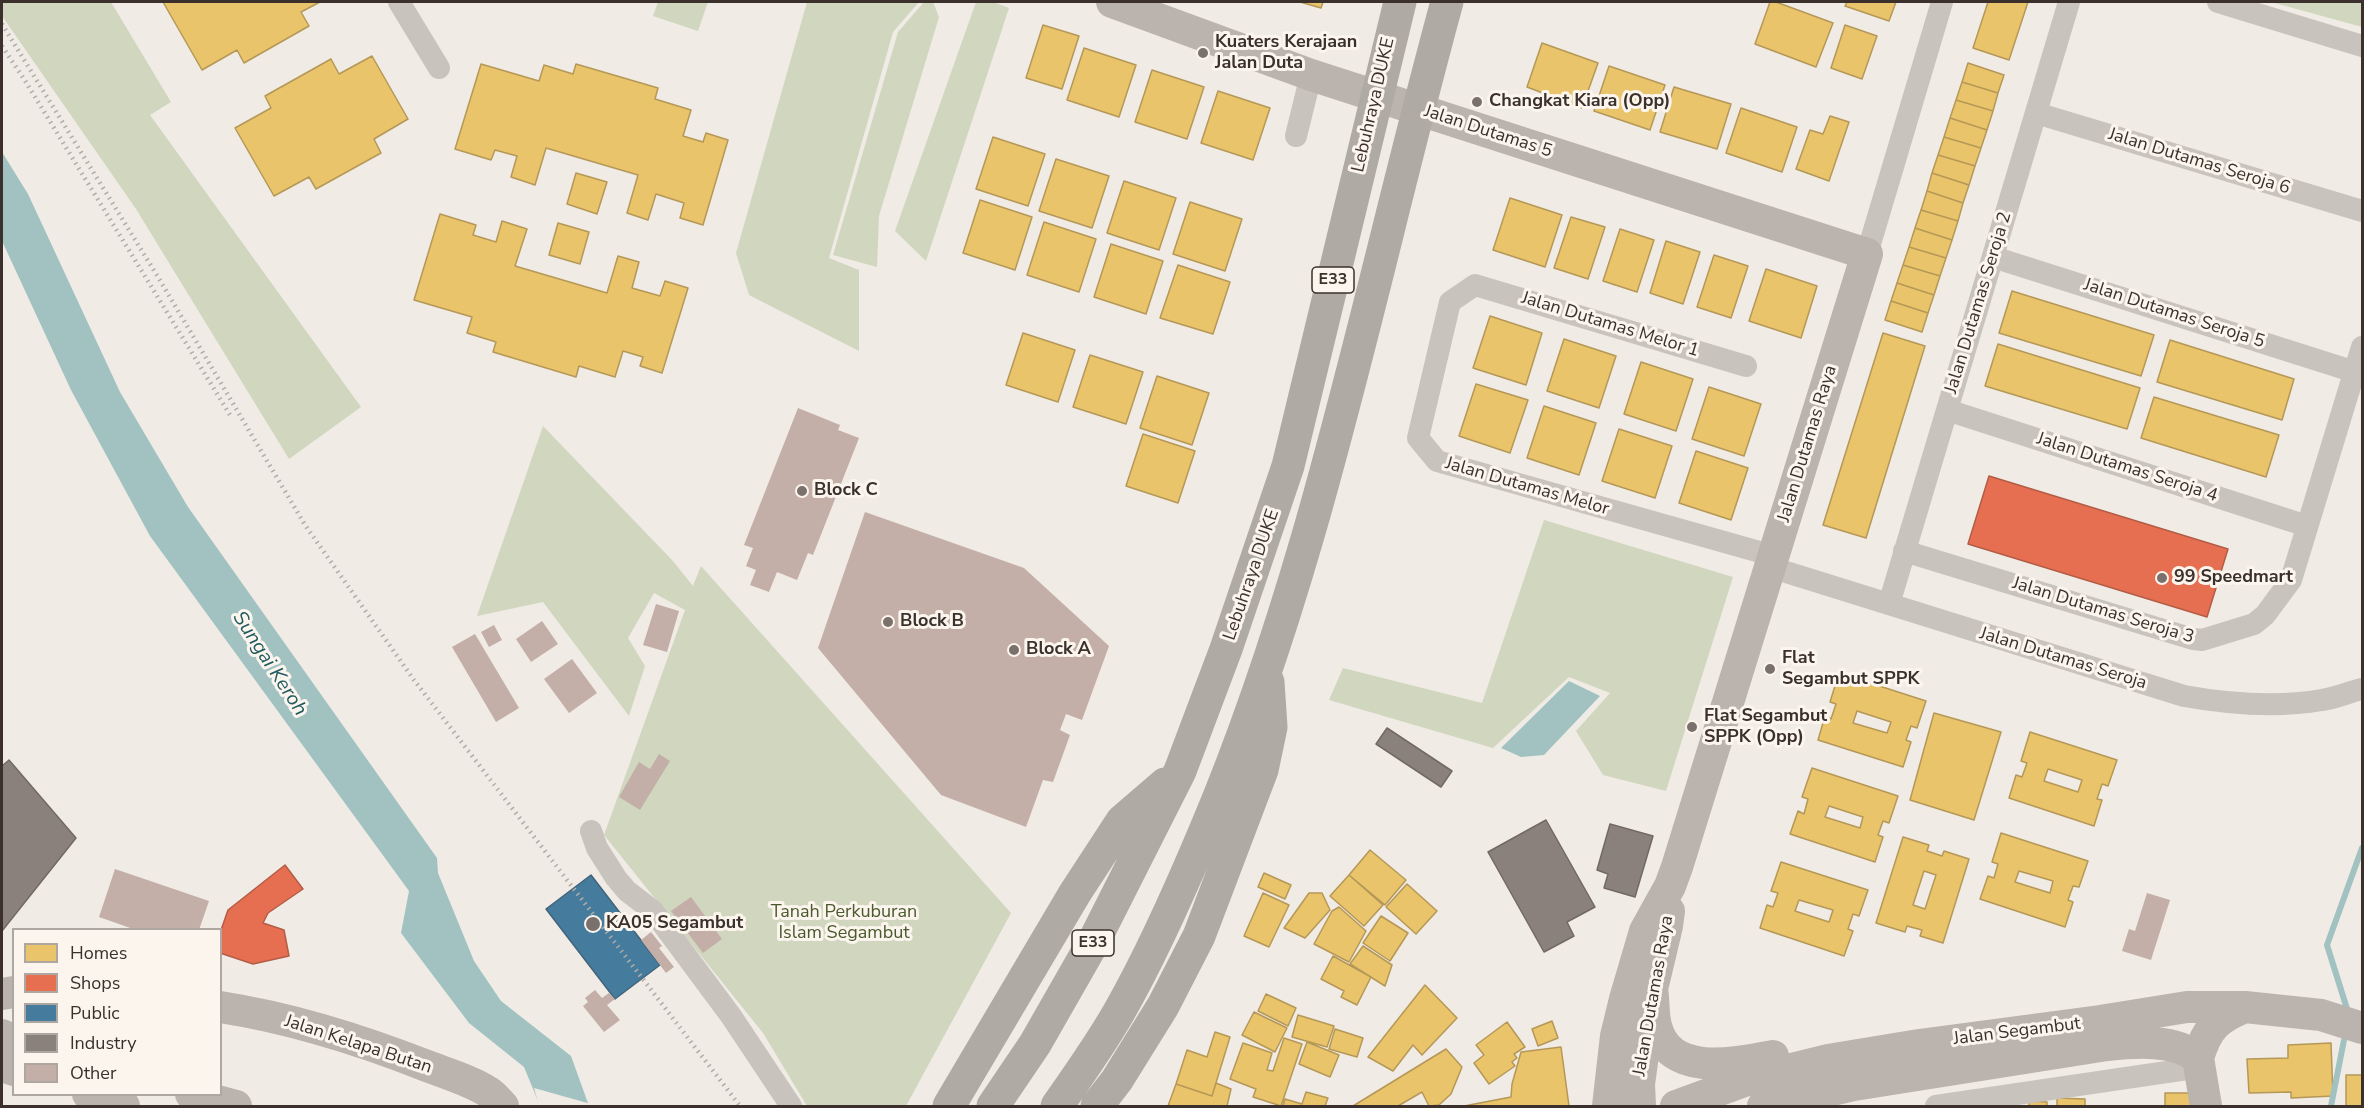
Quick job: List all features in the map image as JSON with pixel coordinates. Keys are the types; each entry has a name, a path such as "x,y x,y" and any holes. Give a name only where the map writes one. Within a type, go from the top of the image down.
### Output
{"highway":[{"name":"Lebuhraya DUKE","path":"993,1107 1035,1044 1095,939 1180,771 1230,639 1288,466 1398,10"},
{"name":"E33","path":"1057,1107 1118,1013 1157,941 1234,762 1267,668 1327,470 1443,16"},
{"name":"E33","path":"1096,1107 1117,1080 1163,1006 1199,936 1262,770 1271,727 1267,668"},
{"path":"948,1107 1075,893 1122,821 1180,771"}],"main road":[{"name":"Jalan Dutamas 5","path":"1112,2 1311,75 1867,254"},
{"name":"Jalan Dutamas Raya","path":"1608,1107 1616,1035 1624,999 1645,931 1670,886 1867,254"},
{"name":"Jalan Dutamas Raya","path":"1637,1105 1653,989 1667,926 1670,886"},
{"path":"1653,989 1656,1026 1667,1049 1681,1058 1710,1064 1766,1058 1911,1032 2131,1001 2159,998 2178,999 2187,1006"},
{"name":"Jalan Segambut","path":"1763,1107 1854,1085 2104,1033 2187,1006 2245,1007 2321,1016 2362,1028"},
{"name":"Jalan Kelapa Butan","path":"222,1007 250,1012 319,1030 397,1054 454,1076 497,1100"},
{"path":"2206,1107 2200,1063 2204,1041 2213,1026 2227,1014 2245,1007"},
{"name":"Jalan Segambut","path":"1676,1107 1747,1080 1828,1060 1919,1045 2104,1033 2179,1048 2192,1053 2200,1063"},
{"path":"1844,1107 2138,1060 2157,1044"},
{"path":"1637,1105 1766,1058"},
{"path":"1748,1107 1742,1095 1743,1087 1749,1071 1766,1058"},
{"path":"91,1096 124,1107"},
{"path":"195,1096 236,1107"}],"street":[{"path":"399,2 440,68"},
{"name":"Jalan Dutamas Raya","path":"1867,254 1942,2"},
{"name":"Jalan Dutamas Seroja 2","path":"1888,604 2069,2"},
{"path":"2218,2 2362,46"},
{"path":"1296,136 1311,75"},
{"name":"Jalan Dutamas Seroja 6","path":"2036,113 2362,211"},
{"name":"Jalan Dutamas Seroja 5","path":"1993,257 2355,372"},
{"name":"Jalan Dutamas Melor","path":"1475,285 1450,302 1418,438 1437,461 1772,562"},
{"name":"Jalan Dutamas Melor 1","path":"1475,285 1746,366"},
{"name":"Jalan Dutamas Seroja 3","path":"1904,551 2202,640 2254,624 2265,615 2291,580 2362,347"},
{"name":"Jalan Dutamas Seroja 4","path":"1947,410 2307,526"},
{"name":"Jalan Dutamas Seroja","path":"1772,562 1888,604 2184,696 2219,702 2271,704 2323,700 2362,688"},
{"path":"591,831 597,848 616,878 627,891 653,911 731,1016 791,1107"},
{"path":"1936,1107 2200,1063"}],"green space":[{"path":"2,2 111,2 171,102 150,115 361,407 289,459 136,209 2,16"},
{"path":"658,2 708,2 698,31 653,16"},
{"path":"807,2 919,2 893,32 829,258 859,270 859,351 749,295 736,253"},
{"path":"924,2 933,2 939,17 879,216 877,267 833,255 898,32"},
{"path":"976,2 993,2 1009,8 926,261 895,231"},
{"path":"2271,2 2362,2 2362,27"},
{"name":"Tanah Perkuburan Islam Segambut","path":"543,426 672,560 693,586 701,566 1011,913 906,1106 807,1106 763,1033 604,835 685,610 654,593 628,638 645,666 629,716 543,602 477,616"},
{"path":"1544,520 1733,577 1666,791 1603,775 1576,731 1610,693 1569,677 1493,748 1329,700 1343,668 1482,703"}],"water":[{"name":"Sungai Keroh","path":"2,152 28,194 120,392 188,507 437,858 438,873 474,961 501,1001 571,1056 589,1106 540,1106 524,1067 469,1023 401,933 409,891 150,536 71,390 2,241"},
{"path":"1569,681 1600,696 1544,755 1521,757 1501,748"}],"pier":[{"path":"534,1088 591,1104 592,1106 539,1106"}],"building: Homes":[{"path":"163,2 320,2 301,12 309,26 244,63 237,50 202,70"},
{"path":"1300,2 1323,2 1321,8"},
{"path":"1770,2 1776,2 1833,23 1816,67 1755,44"},
{"path":"1847,2 1896,2 1889,21 1845,6"},
{"path":"1988,2 2028,2 2009,60 1973,48"},
{"path":"1043,25 1079,36 1062,89 1026,78"},
{"path":"1845,25 1877,36 1862,79 1831,68"},
{"path":"1542,43 1598,63 1582,108 1527,87"},
{"path":"1084,48 1136,65 1119,117 1067,100"},
{"path":"372,56 408,119 374,139 381,153 316,189 309,177 274,196 235,128 271,108 265,96 331,59 339,74"},
{"path":"1968,63 2004,75 1998,93 1962,82"},
{"path":"481,64 539,81 544,65 573,74 576,64 658,88 655,99 691,110 683,136 703,142 706,133 728,140 703,225 680,218 684,203 656,194 648,220 627,213 638,175 546,148 535,185 511,177 517,156 495,150 491,160 455,149"},
{"path":"1609,66 1665,85 1650,130 1594,111"},
{"path":"1152,70 1204,87 1187,139 1135,122"},
{"path":"1962,82 1998,93 1993,111 1956,100"},
{"path":"1674,87 1731,104 1717,149 1660,132"},
{"path":"1218,91 1270,108 1253,160 1201,143"},
{"path":"1956,100 1993,111 1987,130 1950,118"},
{"path":"1741,108 1797,127 1782,172 1726,153"},
{"path":"1830,116 1849,122 1829,181 1796,169 1810,130 1823,134"},
{"path":"1950,118 1987,130 1981,148 1944,137"},
{"path":"993,137 1045,154 1028,206 976,189"},
{"path":"1944,137 1981,148 1975,166 1938,155"},
{"path":"1938,155 1975,166 1969,185 1932,173"},
{"path":"1056,159 1109,176 1092,228 1039,211"},
{"path":"576,173 607,182 597,214 567,204"},
{"path":"1932,173 1969,185 1963,203 1927,191"},
{"path":"1124,181 1176,198 1159,250 1107,233"},
{"path":"1927,191 1963,203 1958,221 1921,210"},
{"path":"1510,198 1562,215 1545,267 1493,250"},
{"path":"980,200 1032,217 1015,270 963,253"},
{"path":"1190,202 1242,219 1225,271 1173,254"},
{"path":"1921,210 1958,221 1952,240 1915,228"},
{"path":"440,214 476,225 473,235 496,242 502,221 527,229 515,266 607,293 618,256 639,262 632,288 660,296 665,281 688,288 662,373 640,366 643,357 623,351 615,377 579,366 576,377 493,352 496,342 467,333 472,317 414,300"},
{"path":"1571,217 1605,227 1588,279 1554,268"},
{"path":"1044,222 1096,239 1079,292 1027,275"},
{"path":"558,223 589,232 580,264 549,255"},
{"path":"1915,228 1952,240 1946,258 1909,247"},
{"path":"1620,229 1654,240 1637,292 1603,281"},
{"path":"1666,241 1700,252 1683,304 1650,293"},
{"path":"1111,244 1163,261 1146,314 1094,297"},
{"path":"1909,247 1946,258 1940,276 1903,265"},
{"path":"1714,255 1748,266 1731,318 1697,307"},
{"path":"1178,265 1230,282 1213,334 1160,318"},
{"path":"1903,265 1940,276 1934,295 1897,283"},
{"path":"1766,269 1817,286 1801,338 1749,321"},
{"path":"1897,283 1934,295 1928,313 1891,301"},
{"path":"2012,291 2154,335 2141,376 1999,333"},
{"path":"1891,301 1928,313 1922,332 1885,320"},
{"path":"1490,316 1542,333 1526,385 1473,368"},
{"path":"1023,333 1075,350 1058,402 1006,385"},
{"path":"1883,333 1925,346 1866,538 1823,525"},
{"path":"1564,339 1616,356 1599,408 1547,391"},
{"path":"2170,340 2294,379 2282,420 2157,382"},
{"path":"1998,344 2140,388 2127,429 1985,386"},
{"path":"1090,355 1143,372 1126,424 1073,407"},
{"path":"1641,362 1693,379 1676,431 1624,414"},
{"path":"1157,376 1209,393 1192,445 1140,428"},
{"path":"1476,384 1528,400 1510,453 1459,436"},
{"path":"1709,387 1761,404 1744,456 1692,439"},
{"path":"2154,397 2279,435 2266,477 2141,438"},
{"path":"1544,406 1596,423 1579,475 1527,458"},
{"path":"1619,429 1672,446 1655,498 1602,481"},
{"path":"1143,434 1195,451 1178,503 1126,486"},
{"path":"1696,451 1748,468 1731,520 1679,503"},
{"path":"1839,673 1926,701 1917,728 1911,726 1906,740 1911,742 1903,767 1818,740 1825,716 1831,719 1836,704 1830,702","holes":["1857,711 1891,722 1887,733 1853,723"]},
{"path":"1934,713 2001,732 1974,820 1910,800"},
{"path":"2030,732 2117,760 2108,786 2102,784 2097,799 2102,800 2094,826 2009,798 2016,775 2022,777 2027,763 2021,761","holes":["2048,769 2082,780 2078,792 2044,781"]},
{"path":"1812,768 1898,796 1889,823 1883,821 1878,835 1883,837 1875,862 1790,834 1798,811 1804,814 1808,799 1802,797","holes":["1829,806 1863,817 1860,828 1825,817"]},
{"path":"2001,833 2088,861 2079,887 2073,886 2068,900 2073,902 2065,927 1980,899 1988,876 1994,878 1998,864 1992,862","holes":["2019,871 2053,881 2050,893 2015,882"]},
{"path":"1903,837 1929,845 1927,851 1942,856 1944,851 1969,859 1943,943 1920,936 1922,930 1907,926 1905,932 1876,923","holes":["1924,871 1936,875 1925,909 1913,905"]},
{"path":"1370,850 1406,880 1385,905 1349,875"},
{"path":"1781,862 1868,890 1859,916 1853,914 1848,929 1853,931 1844,956 1760,928 1767,905 1773,907 1778,893 1771,891","holes":["1799,900 1833,910 1829,922 1795,911"]},
{"path":"1264,873 1291,885 1285,899 1258,887"},
{"path":"1349,875 1383,905 1364,926 1330,896"},
{"path":"1407,884 1437,911 1416,934 1386,907"},
{"path":"1263,893 1289,905 1269,947 1244,936"},
{"path":"1309,893 1322,893 1330,910 1305,938 1284,928"},
{"path":"1339,907 1366,931 1349,962 1314,944 1332,911"},
{"path":"1381,916 1408,933 1390,961 1363,943"},
{"path":"1363,946 1392,965 1385,986 1350,964"},
{"path":"1333,956 1371,977 1357,1005 1341,997 1344,991 1321,979"},
{"path":"1425,985 1457,1018 1422,1055 1413,1045 1393,1071 1368,1057"},
{"path":"1266,994 1296,1008 1288,1026 1258,1011"},
{"path":"1254,1012 1287,1028 1275,1052 1242,1035"},
{"path":"1298,1015 1334,1026 1327,1047 1292,1037"},
{"path":"1552,1021 1558,1038 1538,1046 1532,1029"},
{"path":"1507,1022 1525,1047 1514,1054 1517,1058 1512,1062 1515,1066 1489,1084 1474,1063 1484,1055 1476,1045"},
{"path":"1335,1029 1363,1038 1357,1057 1329,1049"},
{"path":"1215,1032 1230,1037 1212,1096 1176,1084 1187,1050 1207,1057"},
{"path":"1284,1038 1302,1044 1281,1106 1253,1097 1256,1089 1230,1079 1243,1043 1272,1053 1267,1070 1273,1071"},
{"path":"1307,1042 1339,1055 1330,1077 1299,1064"},
{"path":"2331,1043 2333,1096 2291,1098 2291,1092 2249,1093 2247,1059 2288,1058 2288,1045"},
{"path":"1561,1047 1569,1106 1464,1106 1511,1097 1512,1084 1521,1052"},
{"path":"1446,1049 1462,1067 1451,1094 1439,1105 1429,1106 1422,1092 1398,1106 1353,1106"},
{"path":"2346,1075 2362,1075 2362,1106 2346,1106"},
{"path":"1216,1083 1231,1089 1227,1106 1168,1106 1176,1084 1212,1096"},
{"path":"1306,1092 1328,1098 1325,1106 1283,1106 1285,1099 1302,1104"},
{"path":"2165,1093 2195,1093 2195,1106 2165,1106"},
{"path":"2057,1098 2085,1099 2085,1106 2057,1106"},
{"path":"2029,1101 2047,1102 2047,1106 2029,1106"}],"building: Shops":[{"path":"1989,476 2228,549 2207,617 1968,544"},
{"path":"285,865 303,889 268,913 263,923 284,930 289,956 253,964 222,954 222,928 228,910"}],"building: Public":[{"name":"KA05 Segambut","path":"591,875 660,965 615,999 546,909"}],"building: Industry":[{"path":"1387,728 1452,771 1441,787 1376,744"},
{"path":"9,760 76,838 2,931 2,766"},
{"path":"1546,820 1595,907 1567,922 1574,936 1544,952 1488,852"},
{"path":"1610,824 1653,836 1635,897 1604,888 1608,874 1597,870"}],"building: Other":[{"name":"Block C","path":"798,408 840,425 838,430 859,438 813,555 808,553 797,580 777,572 769,592 750,585 756,570 746,566 753,548 744,545"},
{"path":"865,512 1024,568 1109,646 1082,720 1066,714 1060,730 1070,735 1053,782 1043,780 1026,827 941,795 818,648"},
{"path":"656,604 679,611 667,652 643,645"},
{"path":"542,621 558,644 531,662 516,639"},
{"path":"494,625 502,640 489,647 481,632"},
{"path":"475,634 519,708 496,722 452,647"},
{"path":"572,659 597,693 569,713 544,679"},
{"path":"659,754 670,761 640,810 619,797 639,762 650,769"},
{"path":"115,869 209,901 200,928 130,928 99,917"},
{"path":"2147,893 2170,900 2151,960 2122,951 2129,929 2135,931"},
{"path":"691,897 722,939 703,953 671,911"},
{"path":"651,932 662,946 659,948 674,967 666,973 641,940"},
{"path":"595,990 602,998 609,993 615,999 607,1005 620,1020 604,1032 583,1006 588,1002 585,998"}],"waterway":[{"path":"2348,1012 2327,945 2362,848"},
{"path":"2331,1106 2344,1040"}],"railway":[{"path":"2,24 158,277 305,525 414,680 740,1106"},
{"path":"2,46 230,415"}],"place":[{"name":"Kuaters Kerajaan Jalan Duta","path":"1203,53"},
{"name":"Changkat Kiara (Opp)","path":"1477,102"},
{"name":"Block C","path":"802,491"},
{"name":"99 Speedmart","path":"2162,578"},
{"name":"Block B","path":"888,622"},
{"name":"Block A","path":"1014,650"},
{"name":"Flat Segambut SPPK","path":"1770,669"},
{"name":"Flat Segambut SPPK (Opp)","path":"1692,727"},
{"name":"KA05 Segambut","path":"593,924"}]}
